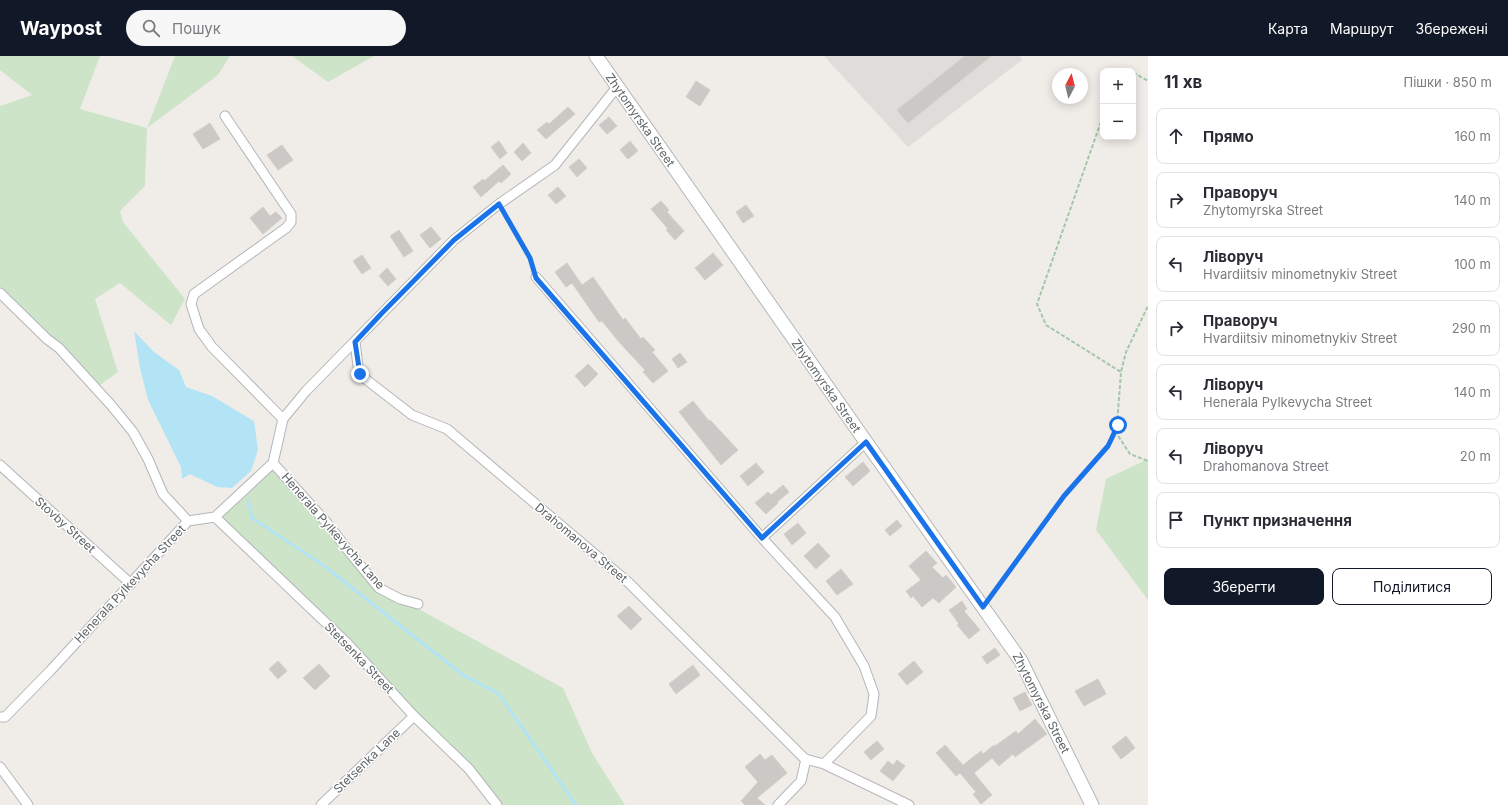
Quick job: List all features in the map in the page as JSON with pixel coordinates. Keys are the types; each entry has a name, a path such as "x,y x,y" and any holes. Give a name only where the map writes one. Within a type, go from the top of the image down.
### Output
{"main road":[{"name":"Zhytomyrska Street","path":"596,56 1021,661 1092,805"}],"street":[{"path":"215,517 273,463 283,419 306,391 454,240 499,204 555,164 617,87"},
{"path":"225,116 292,214 291,222 286,228 194,294 191,304 199,329 212,347 283,419"},
{"path":"536,278 762,538 835,617 864,666 874,694 871,716 824,764"},
{"path":"0,293 47,340 58,348 111,405 133,432 148,459 163,494 188,521"},
{"name":"Drahomanova Street","path":"355,342 360,374 412,415 447,429 629,583 806,759 824,764 909,805"},
{"path":"762,538 866,442"},
{"name":"Henerala Pylkevycha Lane","path":"273,463 327,523 380,588 400,599 418,604"},
{"name":"Stovby Street","path":"0,465 130,584"},
{"name":"Henerala Pylkevycha Street","path":"2,720 188,521 215,517"},
{"name":"Stetsenka Street","path":"215,517 347,643 414,716 469,769 497,805"},
{"name":"Stetsenka Lane","path":"321,805 414,716"},
{"path":"778,805 801,781 806,759"},
{"path":"0,768 28,805"},
{"path":"329,798 336,805"}],"path":[{"path":"1136,74 1148,81"},
{"path":"1100,125 1037,304 1046,325 1121,372"},
{"path":"499,204 530,258 536,278"},
{"path":"983,607 1064,496 1108,446 1118,425 1121,372 1126,352 1148,306"},
{"path":"1115,431 1130,454 1148,461"}],"shaded area":[{"path":"824,56 1020,56 1022,60 908,147"}],"green space":[{"path":"0,56 100,56 80,109 147,128 145,186 120,211 123,222 185,299 171,325 120,283 95,299 118,372 96,388 0,293 0,106 32,95 0,70"},
{"path":"175,56 230,56 218,75 147,128"},
{"path":"292,56 374,56 328,82"},
{"path":"1148,459 1148,600 1096,530 1106,479"},
{"path":"273,463 380,588 563,688 592,753 625,805 497,805 469,769 215,517"}],"water":[{"path":"134,331 154,352 179,370 186,387 212,396 254,421 258,450 251,471 232,488 217,487 190,474 182,479 181,467 148,400 140,368"}],"building":[{"path":"965,56 991,56 908,123 897,110"},
{"path":"696,81 710,90 700,106 686,97"},
{"path":"568,107 575,114 546,139 537,130 547,122 549,124"},
{"path":"609,117 617,126 607,134 599,125"},
{"path":"210,123 220,139 203,149 193,134"},
{"path":"499,141 507,153 500,159 491,147"},
{"path":"630,141 638,151 628,159 620,150"},
{"path":"523,143 531,153 522,161 514,152"},
{"path":"282,145 293,160 278,170 267,155"},
{"path":"579,159 587,168 577,177 569,167"},
{"path":"503,165 511,174 501,183 499,181 481,197 473,187 483,179 484,181"},
{"path":"558,187 566,196 556,204 548,195"},
{"path":"661,201 669,210 667,212 684,231 675,240 651,209"},
{"path":"746,205 754,216 743,223 736,212"},
{"path":"263,207 270,216 276,212 282,218 263,234 250,218"},
{"path":"431,227 441,239 430,248 420,235"},
{"path":"399,230 413,251 404,257 390,236"},
{"path":"713,253 723,265 705,280 695,268"},
{"path":"362,255 371,268 362,274 353,261"},
{"path":"567,263 582,285 593,277 623,320 625,318 641,339 643,337 655,350 652,352 668,371 653,383 643,372 645,370 602,321 599,322 572,283 566,287 555,272"},
{"path":"387,268 396,279 388,286 379,276"},
{"path":"680,353 687,362 678,368 672,359"},
{"path":"588,364 598,374 585,387 575,376"},
{"path":"693,401 709,421 710,420 738,450 721,465 679,412"},
{"path":"863,462 870,471 853,486 845,477"},
{"path":"756,463 764,472 748,486 740,476"},
{"path":"783,485 789,492 766,514 755,503 768,492 771,495"},
{"path":"897,520 902,526 890,536 885,530"},
{"path":"798,523 806,533 792,545 784,534"},
{"path":"818,543 830,556 816,569 804,556"},
{"path":"926,551 937,563 932,567 943,578 946,575 956,587 939,603 933,598 922,607 913,596 911,598 906,591 921,580 909,566"},
{"path":"841,569 853,584 837,595 826,581"},
{"path":"962,601 967,609 964,611 980,630 969,639 957,625 959,624 949,610"},
{"path":"629,606 642,619 631,630 617,616"},
{"path":"995,648 1000,655 987,664 982,657"},
{"path":"278,661 287,671 278,679 269,669"},
{"path":"914,661 923,672 907,685 898,674"},
{"path":"319,664 330,676 315,690 303,678"},
{"path":"693,665 700,675 676,694 669,684"},
{"path":"1098,679 1106,694 1084,706 1075,691"},
{"path":"1025,692 1032,705 1020,711 1013,698"},
{"path":"1035,719 1047,734 1015,757 1013,754 999,766 992,758 974,773 992,795 981,804 973,794 976,792 960,773 956,776 936,753 945,745 963,765 981,751 983,754 1016,731 1018,734"},
{"path":"1126,736 1135,748 1121,759 1112,747"},
{"path":"877,741 884,749 871,760 864,752"},
{"path":"760,754 765,760 772,755 787,773 757,798 765,805 745,805 741,801 758,782 745,767"},
{"path":"897,760 905,766 893,781 880,771 888,761 893,765"}],"waterway":[{"path":"248,500 252,518 323,565 463,675 498,693 576,805"}],"route":[{"path":"360,374 355,342 454,240 499,204 530,258 536,278 762,538 866,442 983,607 1064,496 1108,446 1118,425"}]}
